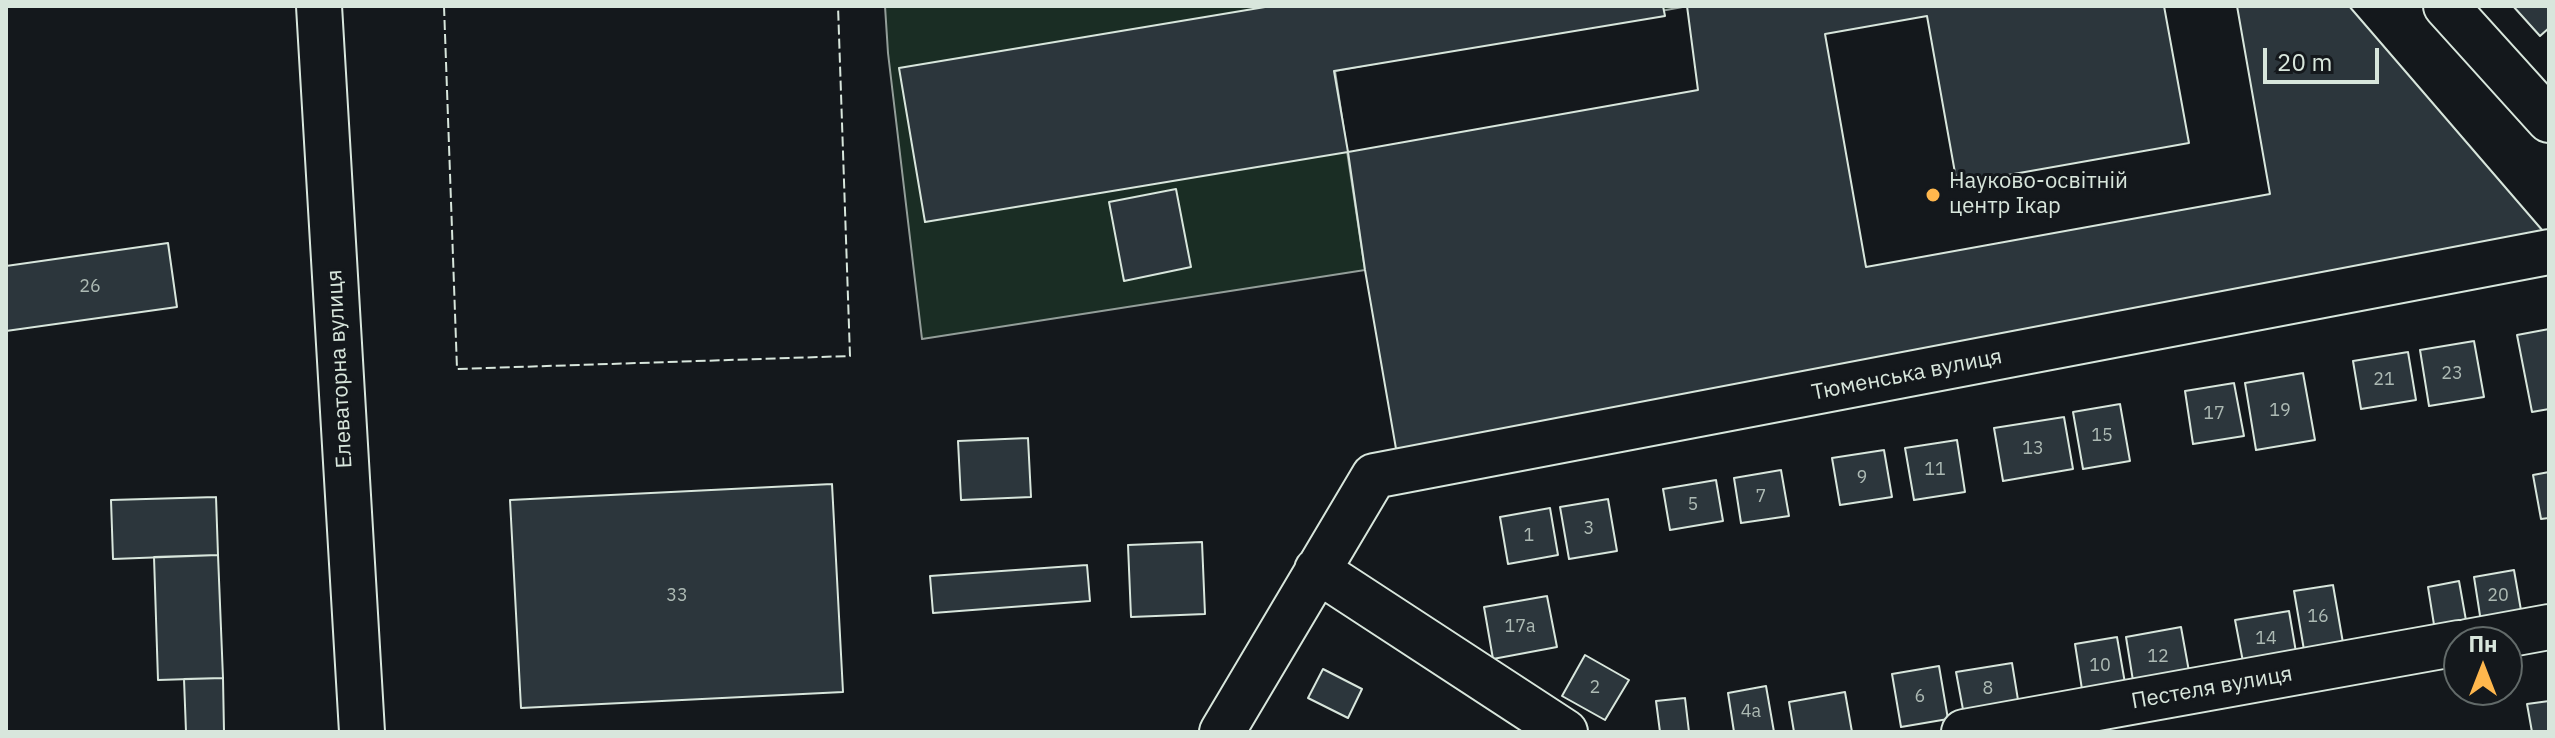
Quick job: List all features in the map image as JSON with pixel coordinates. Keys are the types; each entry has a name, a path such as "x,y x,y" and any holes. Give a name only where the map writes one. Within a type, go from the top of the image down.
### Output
{"street":[{"name":"Елеваторна вулиця","path":"319,6 362,732"},
{"path":"2446,6 2549,120"},
{"name":"Тюменська вулиця","path":"1222,732 1374,476 2549,252"},
{"path":"1317,570 1565,732"},
{"path":"2523,632 2549,627"},
{"name":"Пестеля вулиця","path":"1964,732 2443,646"}],"green space":[{"path":"885,6 1688,6 1335,71 1365,270 922,339"}],"building":[{"path":"1271,6 1663,6 1665,16 1334,71 1348,152 925,222 899,68"},
{"name":"Науково-освітній центр Ікар","path":"1687,6 2349,6 2549,238 1399,466 1348,152 1698,90"},
{"path":"2164,6 2237,6 2270,194 1866,267 1825,34 1927,16 1957,184 2189,143"},
{"path":"2513,6 2549,6 2549,28 2540,36"},
{"path":"1176,189 1191,267 1124,281 1109,202"},
{"path":"168,243 177,307 6,331 6,266"},
{"path":"2549,329 2549,409 2532,412 2517,335"},
{"path":"2474,341 2484,397 2429,406 2420,350"},
{"path":"2408,352 2416,400 2361,409 2353,361"},
{"path":"2303,373 2315,440 2256,450 2245,383"},
{"path":"2234,383 2244,436 2193,444 2185,391"},
{"path":"2120,404 2130,461 2083,469 2073,412"},
{"path":"2064,417 2073,469 2003,481 1994,428"},
{"path":"1028,438 1031,497 961,500 958,441"},
{"path":"1957,440 1965,492 1914,500 1905,448"},
{"path":"1884,450 1892,497 1840,505 1832,458"},
{"path":"1781,470 1789,516 1741,523 1734,478"},
{"path":"2549,472 2549,518 2541,519 2533,475"},
{"path":"1716,480 1723,521 1670,530 1663,489"},
{"path":"832,484 843,692 521,708 510,500"},
{"path":"216,497 218,555 113,559 111,500"},
{"path":"1608,499 1617,551 1569,559 1560,507"},
{"path":"1550,508 1558,555 1508,564 1500,517"},
{"path":"1202,542 1205,614 1131,617 1128,545"},
{"path":"218,555 223,678 158,680 154,557"},
{"path":"1087,565 1090,601 933,613 930,576"},
{"path":"2514,570 2522,616 2481,622 2474,577"},
{"path":"2459,581 2467,626 2443,626 2443,630 2435,631 2428,587"},
{"path":"2333,585 2343,643 2304,650 2294,591"},
{"path":"1547,596 1557,647 1493,659 1484,607"},
{"path":"2289,611 2297,658 2244,667 2235,620"},
{"path":"2181,627 2190,677 2134,687 2126,637"},
{"path":"2117,637 2126,689 2083,696 2075,644"},
{"path":"1585,655 1629,680 1605,720 1562,696"},
{"path":"2012,663 2019,706 1964,715 1956,672"},
{"path":"1939,666 1948,719 1901,727 1892,674"},
{"path":"1323,669 1362,689 1348,718 1308,698"},
{"path":"223,678 224,732 186,732 184,679"},
{"path":"1766,686 1774,732 1734,732 1728,693"},
{"path":"1845,692 1852,732 1794,732 1789,702"},
{"path":"1685,698 1689,732 1660,732 1656,701"},
{"path":"2549,701 2549,732 2532,732 2527,704"}],"fence":[{"path":"444,6 457,369 850,356 838,6"}],"place":[{"name":"Науково-освітній центр Ікар","path":"1933,195"}]}
